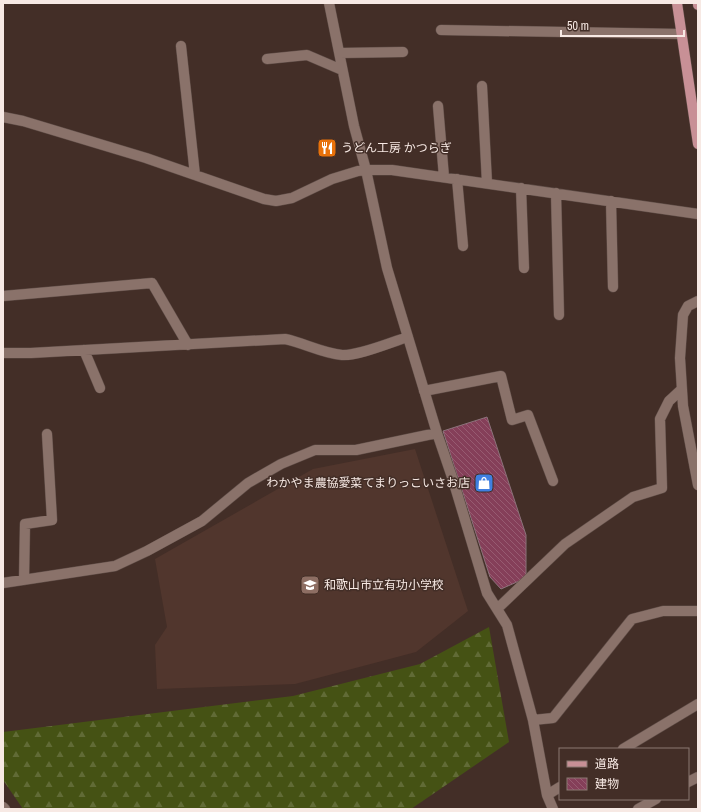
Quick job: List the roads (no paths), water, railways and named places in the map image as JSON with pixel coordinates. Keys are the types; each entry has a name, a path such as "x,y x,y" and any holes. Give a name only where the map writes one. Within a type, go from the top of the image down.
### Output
{"main road":[{"path":"677,3 698,144"}],"street":[{"path":"329,3 354,126 366,170 387,268 487,593 507,624 533,720 547,796 553,809"},
{"path":"441,30 681,34"},
{"path":"181,46 195,175"},
{"path":"340,53 403,52"},
{"path":"267,59 307,54 342,70"},
{"path":"482,86 486,183"},
{"path":"438,106 444,177"},
{"path":"3,116 146,158 264,199 276,201 292,198 332,180 358,171 392,170 698,214"},
{"path":"457,179 463,246"},
{"path":"521,188 524,268"},
{"path":"556,193 559,315"},
{"path":"611,201 612,287"},
{"path":"4,296 152,282 188,345"},
{"path":"698,300 688,306 683,315 680,358 683,406 698,485"},
{"path":"3,353 31,354 285,339 343,355 357,353 408,337"},
{"path":"84,350 100,388"},
{"path":"424,391 501,376 512,420 528,416 553,481"},
{"path":"497,609 565,544 633,497 662,488 660,419 668,401 682,390"},
{"path":"3,583 115,566 147,551 202,521 248,483 281,464 315,450 356,450 437,433"},
{"path":"24,580 25,524 52,520 47,434"},
{"path":"533,720 553,718 632,619 663,611 698,611"},
{"path":"625,748 698,704"},
{"path":"689,782 698,777"},
{"path":"547,796 559,788"},
{"path":"638,809 654,800"}],"place":[{"name":"うどん工房 かつらぎ","path":"327,148"},
{"name":"わかやま農協愛菜てまりっこいさお店","path":"484,483"},
{"name":"和歌山市立有功小学校","path":"310,585"}]}
